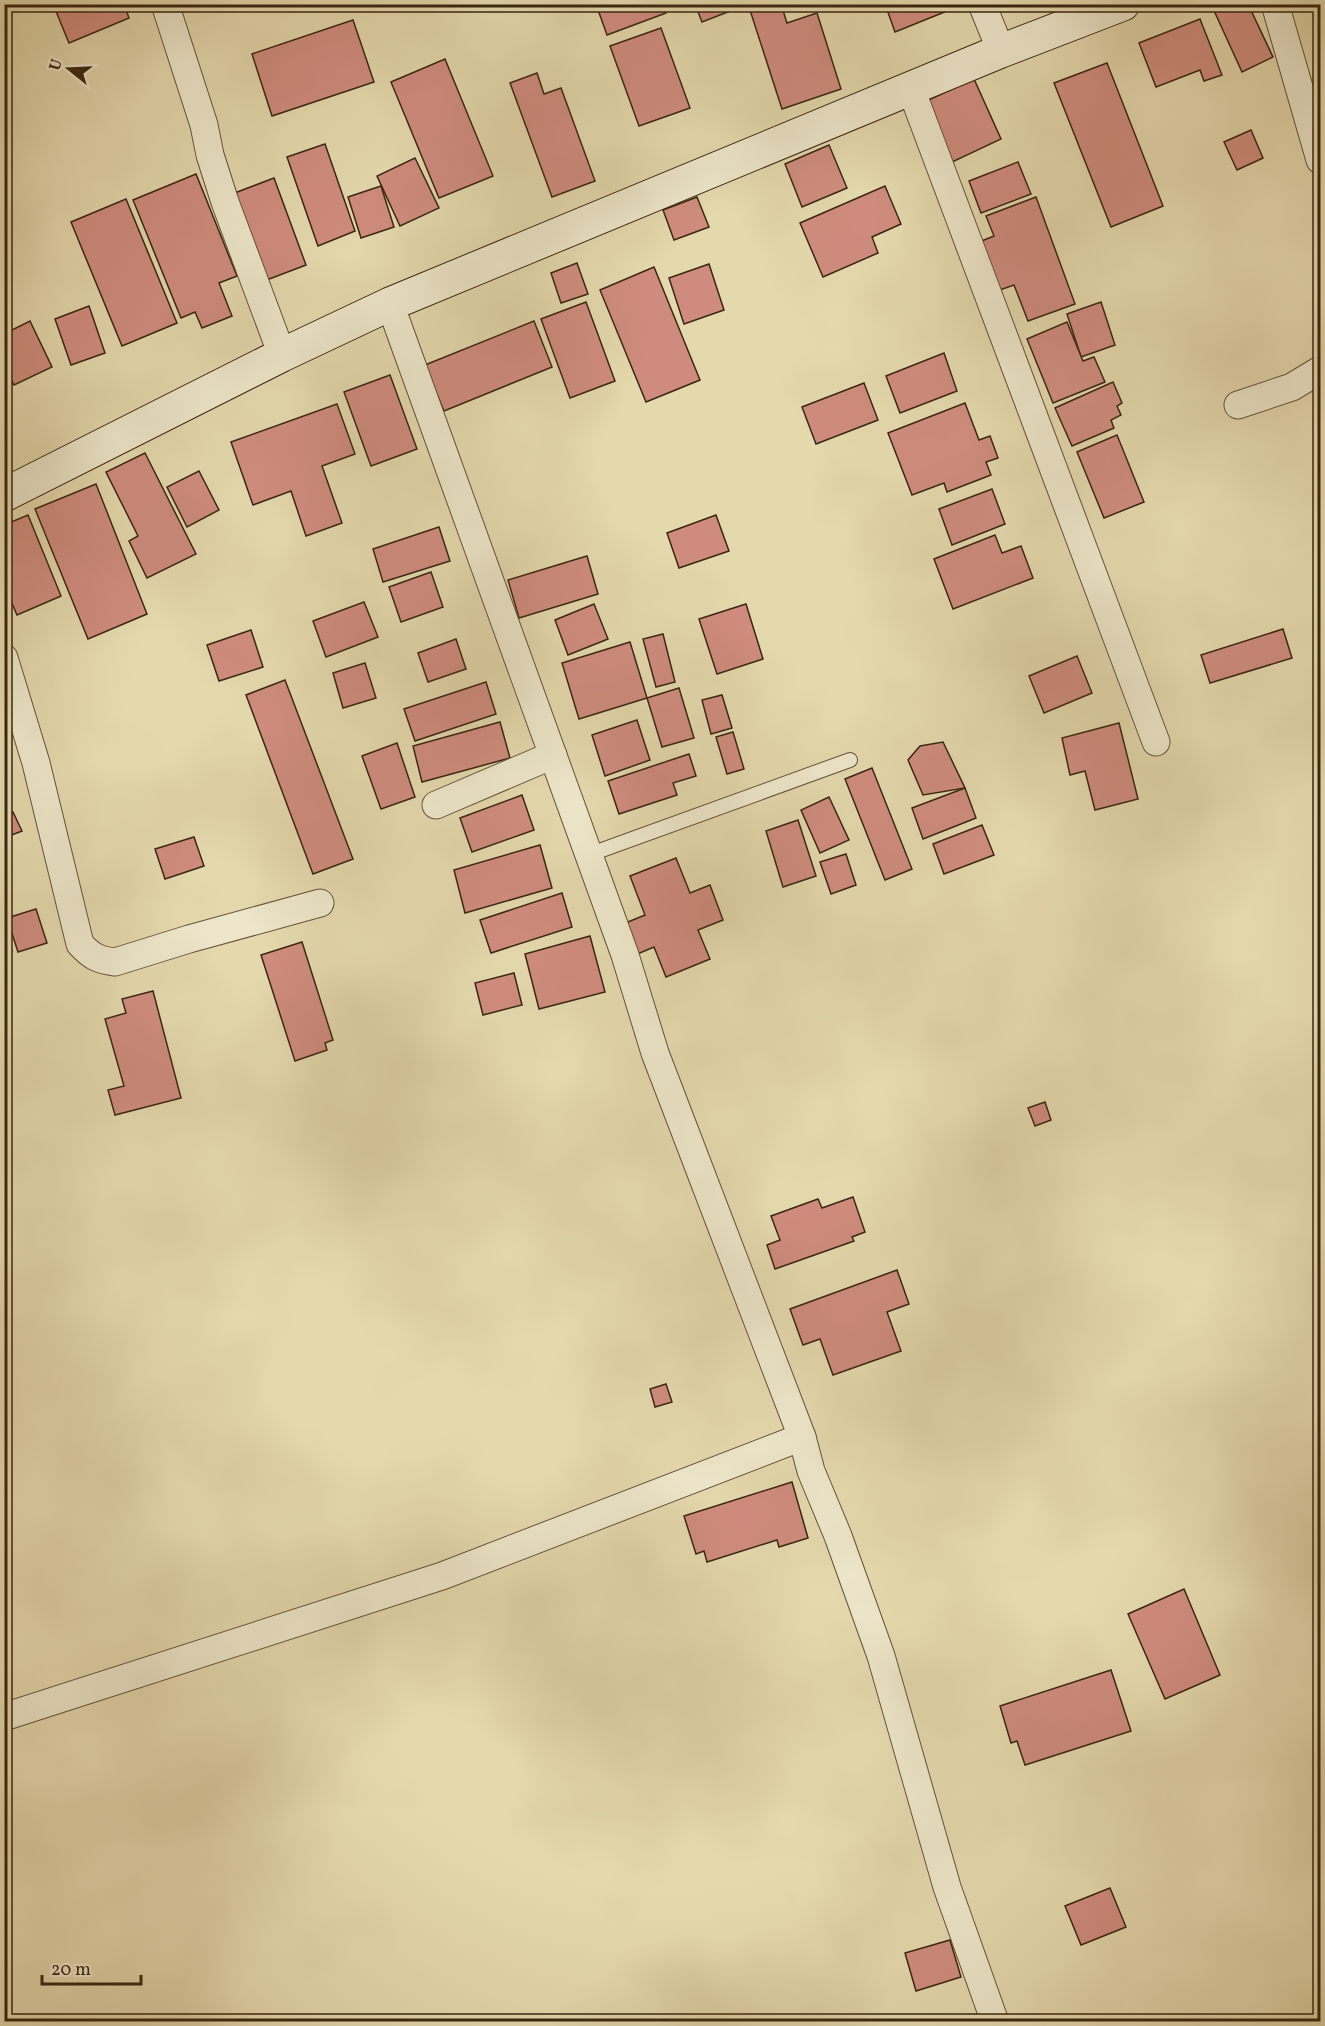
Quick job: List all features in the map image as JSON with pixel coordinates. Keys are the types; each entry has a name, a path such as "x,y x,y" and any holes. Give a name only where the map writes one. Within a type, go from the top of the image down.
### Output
{"street":[{"path":"165,4 201,114 210,155 225,202 282,355"},
{"path":"982,4 1001,51"},
{"path":"4,495 282,355 390,304 1001,51 1124,4"},
{"path":"1275,4 1320,160"},
{"path":"911,89 1156,742"},
{"path":"390,304 625,955 655,1053 802,1437 811,1471 881,1656 947,1887 995,2022"},
{"path":"1238,405 1292,387 1320,370"},
{"path":"4,658 36,763 80,944 93,957 102,961 115,962 320,903"},
{"path":"436,805 553,755"},
{"path":"4,1717 442,1576 802,1437"}],"lane":[{"path":"588,855 850,760"}],"building":[{"path":"53,4 124,4 129,18 69,43"},
{"path":"602,4 663,4 666,13 607,35 597,7"},
{"path":"695,4 737,4 738,8 702,22"},
{"path":"748,4 781,4 787,23 817,13 841,89 782,109"},
{"path":"885,4 945,4 947,11 895,32"},
{"path":"1211,4 1248,4 1273,57 1242,72"},
{"path":"1200,19 1222,75 1204,81 1200,70 1156,87 1139,43"},
{"path":"353,20 374,82 272,116 252,54"},
{"path":"661,28 690,108 639,126 610,46"},
{"path":"445,59 493,176 439,198 391,82"},
{"path":"1107,63 1163,206 1111,227 1054,83"},
{"path":"537,73 544,94 561,88 595,181 552,197 510,83"},
{"path":"974,79 1001,139 950,163 922,103"},
{"path":"1251,130 1263,158 1237,170 1224,142"},
{"path":"325,144 355,231 318,246 287,157"},
{"path":"829,145 847,188 802,207 785,164"},
{"path":"415,158 439,208 400,226 377,176"},
{"path":"1018,162 1031,194 981,213 969,181"},
{"path":"196,174 237,276 219,283 232,316 202,328 195,312 181,318 133,200"},
{"path":"274,178 306,265 264,281 232,194"},
{"path":"381,186 394,227 361,238 348,197"},
{"path":"885,186 901,224 872,237 878,253 823,277 800,223"},
{"path":"697,197 709,227 674,240 663,210"},
{"path":"1036,197 1075,304 1028,321 1014,285 997,291 979,242 994,236 986,216"},
{"path":"126,199 177,323 122,346 71,222"},
{"path":"577,263 588,294 561,303 551,273"},
{"path":"709,264 724,310 684,324 669,278"},
{"path":"654,267 700,380 646,402 600,290"},
{"path":"586,302 615,381 570,398 541,319"},
{"path":"1101,302 1115,345 1081,357 1067,314"},
{"path":"89,306 105,353 71,365 55,319"},
{"path":"30,321 52,367 14,385 4,364 4,334"},
{"path":"534,321 552,367 444,411 425,365"},
{"path":"1067,322 1083,361 1094,357 1105,382 1053,403 1027,339"},
{"path":"944,353 957,391 900,413 886,376"},
{"path":"390,375 417,449 371,466 344,392"},
{"path":"1113,382 1122,403 1117,406 1121,415 1111,420 1114,428 1072,446 1055,408"},
{"path":"864,383 878,420 816,444 802,407"},
{"path":"965,403 979,440 990,436 998,458 986,462 991,475 947,492 944,483 912,495 888,433"},
{"path":"337,404 355,454 322,466 342,523 306,536 291,491 253,505 231,442"},
{"path":"1117,435 1144,502 1104,518 1077,452"},
{"path":"145,453 196,554 147,578 129,541 138,536 106,472"},
{"path":"199,471 219,510 187,527 167,487"},
{"path":"96,484 147,614 88,639 35,509"},
{"path":"992,489 1005,524 952,545 939,509"},
{"path":"28,515 61,596 17,615 4,585 4,525"},
{"path":"716,515 729,551 679,568 667,533"},
{"path":"439,527 450,561 383,582 373,549"},
{"path":"995,535 1002,553 1021,546 1033,578 953,609 934,559"},
{"path":"587,556 598,594 519,618 508,580"},
{"path":"431,572 443,607 401,622 389,587"},
{"path":"364,602 378,637 326,657 313,621"},
{"path":"594,604 608,639 568,655 555,620"},
{"path":"746,604 763,659 717,674 699,619"},
{"path":"1283,629 1292,658 1210,683 1201,655"},
{"path":"251,630 263,667 219,681 207,645"},
{"path":"663,634 675,682 656,687 643,639"},
{"path":"456,639 466,669 428,682 418,653"},
{"path":"630,642 647,698 579,719 562,663"},
{"path":"1077,656 1092,693 1044,713 1029,676"},
{"path":"365,663 376,698 343,708 333,673"},
{"path":"285,680 353,859 313,874 246,695"},
{"path":"486,682 496,714 415,741 404,709"},
{"path":"679,688 694,738 662,747 647,698"},
{"path":"722,695 732,728 711,734 702,700"},
{"path":"637,720 650,760 605,776 592,735"},
{"path":"500,722 510,758 422,782 413,746"},
{"path":"1119,723 1138,799 1095,810 1085,771 1070,775 1062,738"},
{"path":"733,732 744,769 727,774 716,737"},
{"path":"943,742 965,788 923,795 908,760 920,746"},
{"path":"397,743 415,797 381,809 362,756"},
{"path":"689,754 696,776 673,783 677,795 619,814 608,781"},
{"path":"872,768 912,869 885,880 845,779"},
{"path":"965,788 976,818 923,839 912,808"},
{"path":"522,795 534,830 472,852 460,818"},
{"path":"829,797 849,840 820,853 801,810"},
{"path":"13,812 22,831 4,838 4,816"},
{"path":"798,820 816,876 783,887 766,831"},
{"path":"982,825 994,855 944,874 933,844"},
{"path":"194,837 204,866 165,879 155,849"},
{"path":"540,845 552,888 465,913 454,870"},
{"path":"846,854 856,885 831,894 820,862"},
{"path":"676,858 690,893 710,885 723,920 698,930 710,959 666,977 654,947 635,955 623,924 645,915 630,876"},
{"path":"562,893 572,927 491,953 480,920"},
{"path":"36,909 47,943 18,952 7,918"},
{"path":"4,932 12,951 4,954"},
{"path":"590,936 605,992 539,1009 525,954"},
{"path":"302,942 333,1040 325,1043 327,1050 295,1061 261,955"},
{"path":"514,973 522,1005 483,1015 475,983"},
{"path":"153,991 181,1098 115,1115 108,1090 124,1086 105,1019 126,1013 122,999"},
{"path":"1045,1102 1051,1120 1035,1126 1028,1108"},
{"path":"853,1197 865,1232 852,1237 854,1241 775,1269 767,1245 780,1240 771,1216 818,1199 822,1208"},
{"path":"897,1270 909,1304 887,1312 901,1351 833,1375 820,1339 803,1345 790,1309"},
{"path":"666,1384 672,1402 655,1407 650,1389"},
{"path":"792,1482 808,1538 779,1547 777,1540 707,1562 704,1551 696,1554 684,1516"},
{"path":"1184,1589 1220,1675 1165,1699 1128,1614"},
{"path":"1111,1670 1131,1731 1025,1765 1017,1741 1011,1743 1000,1706"},
{"path":"1110,1888 1126,1927 1081,1945 1065,1906"},
{"path":"950,1940 961,1977 916,1991 905,1953"}]}
